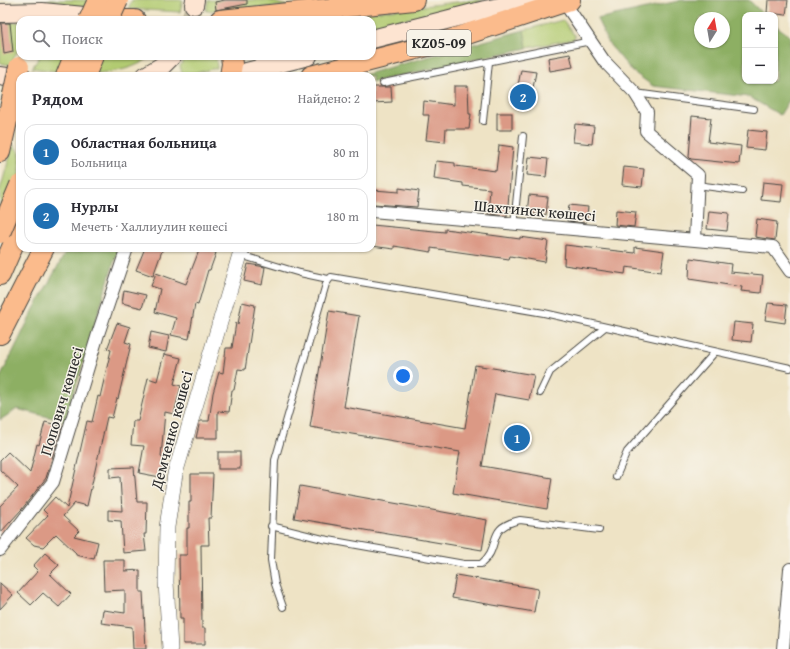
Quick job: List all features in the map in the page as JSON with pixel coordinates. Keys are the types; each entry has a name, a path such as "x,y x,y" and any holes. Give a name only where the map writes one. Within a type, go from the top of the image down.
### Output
{"main road":[{"path":"0,6 19,0"},
{"path":"91,16 98,0"},
{"path":"111,16 118,0"},
{"path":"298,0 321,3 390,2"},
{"path":"258,16 414,0"},
{"path":"376,39 485,10 533,0"},
{"name":"KZ05-09","path":"376,59 444,42 567,1"},
{"path":"0,13 42,12 82,16"},
{"path":"68,72 72,60"},
{"path":"87,72 91,60"},
{"path":"152,72 162,66 168,60"},
{"path":"231,68 282,60"},
{"name":"KZ05-09","path":"327,72 374,60"},
{"path":"0,76 16,80"},
{"path":"0,152 16,89"},
{"path":"0,233 16,195"},
{"path":"0,216 16,214"},
{"path":"0,275 16,237"},
{"path":"0,334 42,252"}],"street":[{"path":"567,1 604,61 635,93 647,112 646,131 698,175 695,239"},
{"name":"Шахтинск көшесі","path":"376,211 773,247 790,271"},
{"name":"Попович көшесі","path":"0,550 53,482 98,334 126,252"},
{"name":"Демченко көшесі","path":"170,649 166,582 167,527 175,474 241,252"},
{"path":"783,649 790,569"}],"lane":[{"path":"384,84 591,42"},
{"path":"483,122 489,62"},
{"path":"635,93 754,109"},
{"path":"514,224 523,136"},
{"path":"697,185 742,191"},
{"path":"244,252 300,273 328,279 336,277 544,313 604,328 790,368"},
{"path":"283,607 275,584 271,560 271,526 276,460 328,279"},
{"path":"540,393 550,372 604,328"},
{"path":"616,477 628,452 715,352"},
{"path":"271,526 324,539 464,564 481,564 490,558 499,529 508,523 520,520 598,530"}],"green space":[{"path":"49,0 93,0 90,7 39,5"},
{"path":"132,0 183,0 180,12 128,9"},
{"path":"208,0 267,0 287,6 206,11"},
{"path":"474,0 484,1 376,26 376,16 339,16"},
{"path":"683,0 749,0 761,12 742,12 742,84 778,84 778,27 790,36 790,99 780,115 749,97 653,86 632,71 609,44 597,19"},
{"path":"563,20 575,36 574,39 527,48 524,30"},
{"path":"16,22 16,54 10,65 0,63 0,23"},
{"path":"524,30 527,48 376,81 376,72 373,72"},
{"path":"37,60 146,60 125,69 110,72 62,72 32,68"},
{"path":"184,60 216,60 217,68 199,72 182,72 180,66"},
{"path":"13,145 16,148 16,209 0,211 0,190"},
{"path":"66,252 118,252 65,421 17,409 0,420 0,378 34,309"}],"building":[{"path":"225,0 247,0 247,4 216,10 215,2"},
{"path":"768,0 788,0 786,15 778,14 778,12 767,12"},
{"path":"1,23 10,23 13,52 4,54"},
{"path":"570,54 573,67 550,71 548,58"},
{"path":"521,70 536,72 529,109 514,106"},
{"path":"454,86 468,86 469,114 471,114 469,129 446,129 445,142 426,140 429,115 423,115 424,101 454,105"},
{"path":"376,87 391,87 392,102 376,103"},
{"path":"497,113 512,113 512,130 497,130"},
{"path":"692,116 711,118 708,142 741,146 739,164 691,159 689,157"},
{"path":"575,124 594,126 592,144 573,142"},
{"path":"748,130 767,132 765,150 746,148"},
{"path":"499,145 513,147 507,216 488,214 490,189 463,186 463,183 434,179 436,161 455,163 455,166 496,171"},
{"path":"529,157 548,159 546,177 527,175"},
{"path":"624,167 644,169 642,187 622,185"},
{"path":"763,182 783,184 781,202 761,200"},
{"path":"399,188 419,191 417,207 376,204 376,190 399,192"},
{"path":"529,195 548,197 546,215 527,213"},
{"path":"569,205 588,207 586,223 567,221"},
{"path":"616,210 636,212 634,227 615,225"},
{"path":"709,211 729,213 727,231 707,229"},
{"path":"757,219 777,222 775,240 755,237"},
{"path":"376,225 445,232 445,229 520,239 520,237 548,241 545,262 510,256 509,259 431,248 431,252 394,246 394,249 376,247"},
{"path":"565,245 635,253 635,247 664,251 661,272 626,267 625,274 564,265"},
{"path":"143,252 162,252 153,276 136,270"},
{"path":"198,252 216,253 210,270 208,270 198,305 195,304 189,339 171,335 176,318 155,312 160,289 151,286 156,273 186,284"},
{"path":"690,258 731,264 730,272 763,275 761,293 741,291 742,287 689,279"},
{"path":"248,264 265,267 262,285 244,281"},
{"path":"124,290 146,295 142,308 122,303"},
{"path":"242,302 255,305 245,370 238,369 234,390 232,390 229,412 218,411 218,438 196,438 200,421 209,421 213,393 219,372 223,373 226,348 232,348 236,323 238,324"},
{"path":"768,303 787,305 785,323 765,320"},
{"path":"329,311 359,316 344,407 465,428 475,365 534,375 529,400 495,394 482,466 552,478 547,509 453,493 460,452 310,427"},
{"path":"734,322 753,324 751,342 732,340"},
{"path":"117,323 130,327 125,342 131,344 118,399 117,398 112,418 107,417 87,506 75,503 63,516 79,531 74,536 98,542 94,559 76,555 76,553 56,534 43,547 34,545 26,538 48,515 43,510 55,497 67,508 87,421 92,422 98,396 100,397 111,350 107,349"},
{"path":"151,332 169,336 166,352 148,348"},
{"path":"164,354 181,358 174,384 181,386 174,414 165,412 161,457 164,458 160,477 139,473 144,446 131,445 133,421 138,421 148,378 157,381"},
{"path":"45,422 62,426 46,478 22,509 0,533 0,506 18,487 0,470 0,460 8,452 30,473 37,444 39,445"},
{"path":"218,452 240,452 240,469 218,469"},
{"path":"134,467 137,502 147,502 146,534 144,534 146,551 123,553 121,521 108,520 108,510 122,511 120,477 110,478 110,468"},
{"path":"191,474 213,474 211,518 208,518 209,545 201,545 202,628 205,628 205,644 183,644 183,618 180,618 179,555 187,555 187,528 189,528 189,502 191,502"},
{"path":"300,486 487,520 482,550 294,518"},
{"path":"45,553 59,565 50,574 71,594 59,607 43,593 31,605 18,593 38,571 33,566"},
{"path":"103,560 125,560 125,571 140,570 140,592 143,592 146,649 133,649 132,627 101,623 103,610 125,613 125,590 104,591"},
{"path":"456,575 538,589 534,612 452,598"},
{"path":"0,583 13,595 0,609"}],"tunnel":[{"path":"191,16 194,5"}],"place":[{"name":"Нурлы","path":"523,97"},
{"name":"Областная больница","path":"517,438"}]}
